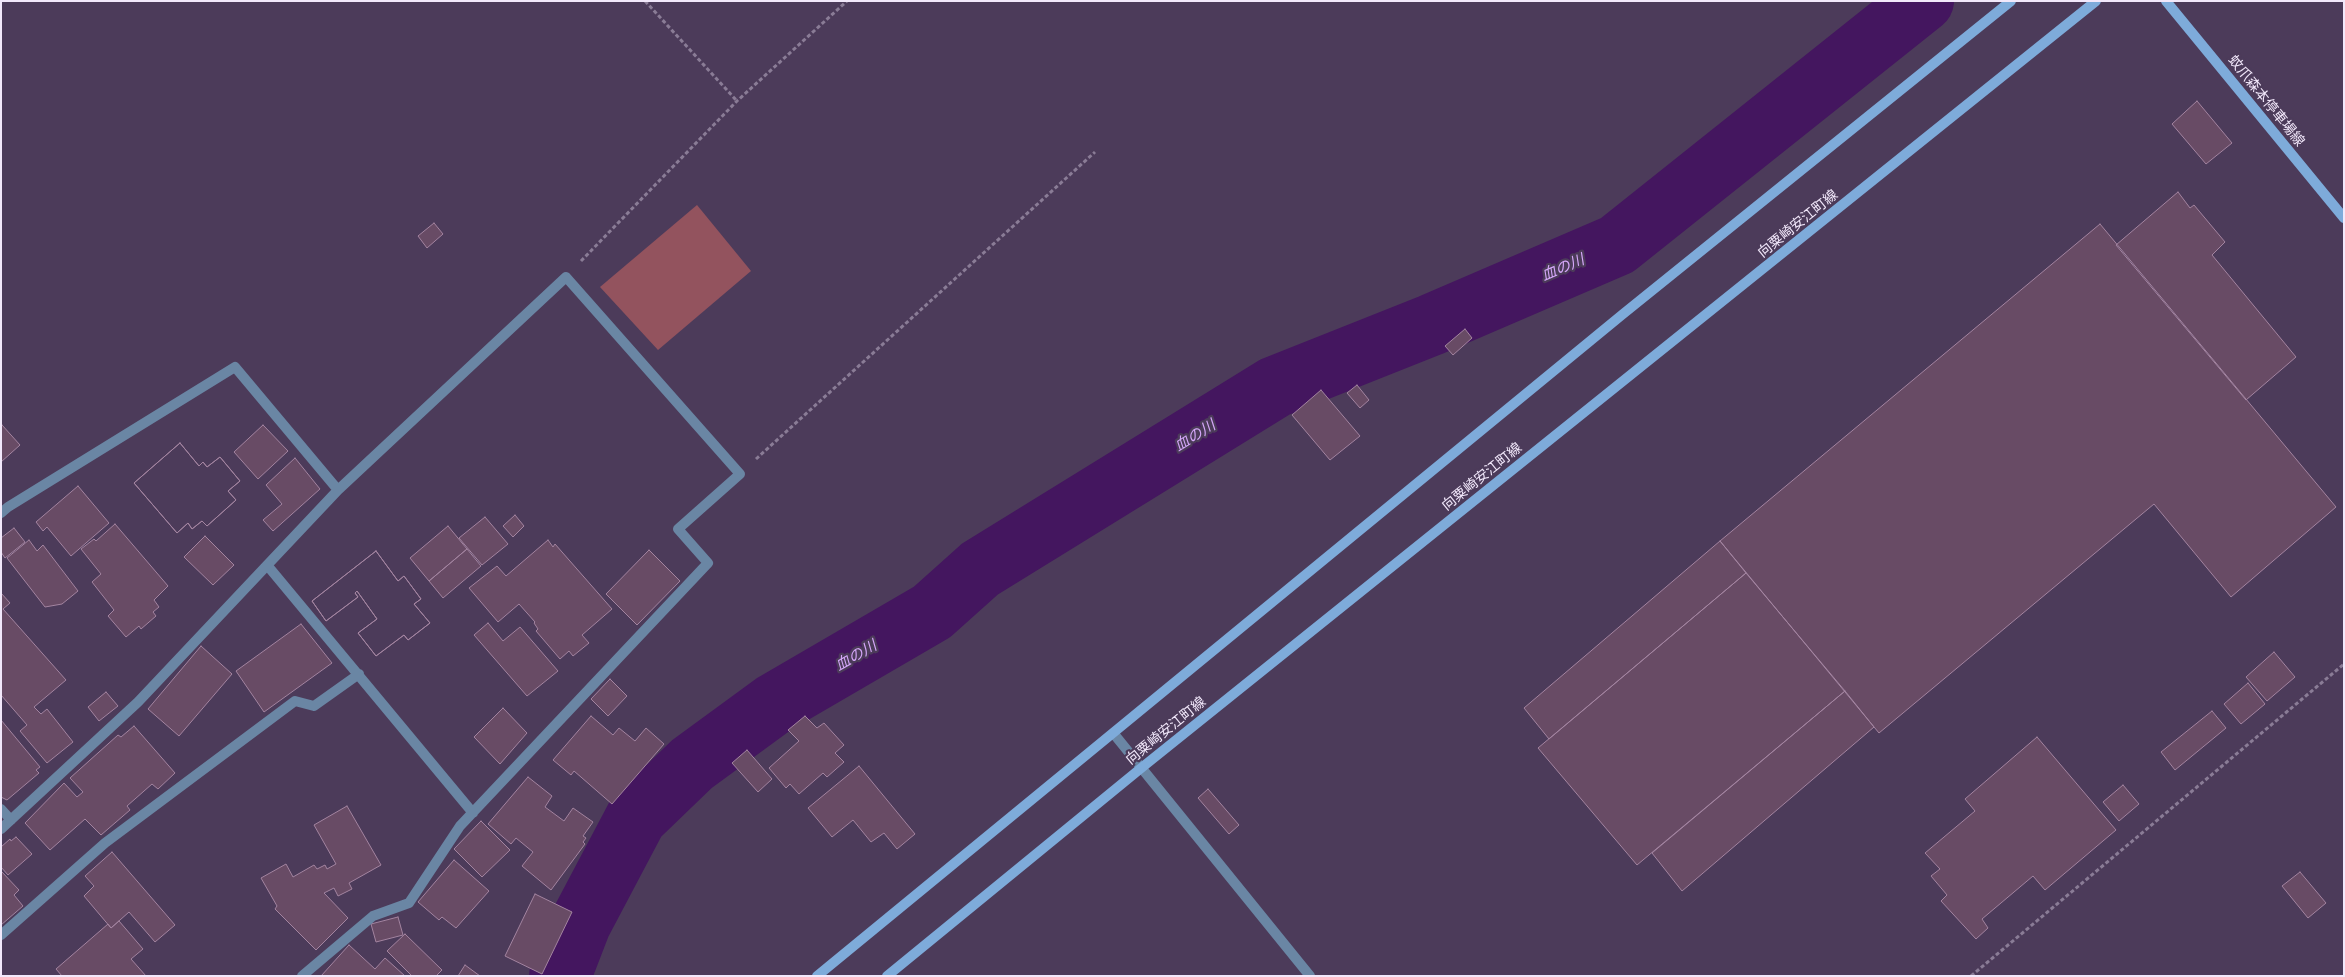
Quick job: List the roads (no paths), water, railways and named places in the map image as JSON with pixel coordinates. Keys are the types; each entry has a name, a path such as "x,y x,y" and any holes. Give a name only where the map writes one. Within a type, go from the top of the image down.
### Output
{"main road":[{"path":"817,976 1623,314 2011,1"},
{"name":"向粟崎安江町線","path":"887,976 1140,769 2096,1"},
{"name":"蚊爪森本停車場線","path":"2166,1 2344,218"}],"street":[{"path":"1,829 138,702 338,490 566,277 740,474 678,529 708,563 460,826 409,903 373,916 302,976"},
{"path":"1,514 8,507 235,367 338,490"},
{"path":"267,565 473,812"},
{"path":"1,935 105,842 295,701 314,706 359,674"},
{"path":"1114,734 1140,769 1310,976"},
{"path":"1,809 11,820"}],"waterway":[{"name":"血の川","path":"560,976 580,924 636,818 692,764 774,704 932,612 980,569 1275,387 1431,325 1617,245 1923,1"}]}
